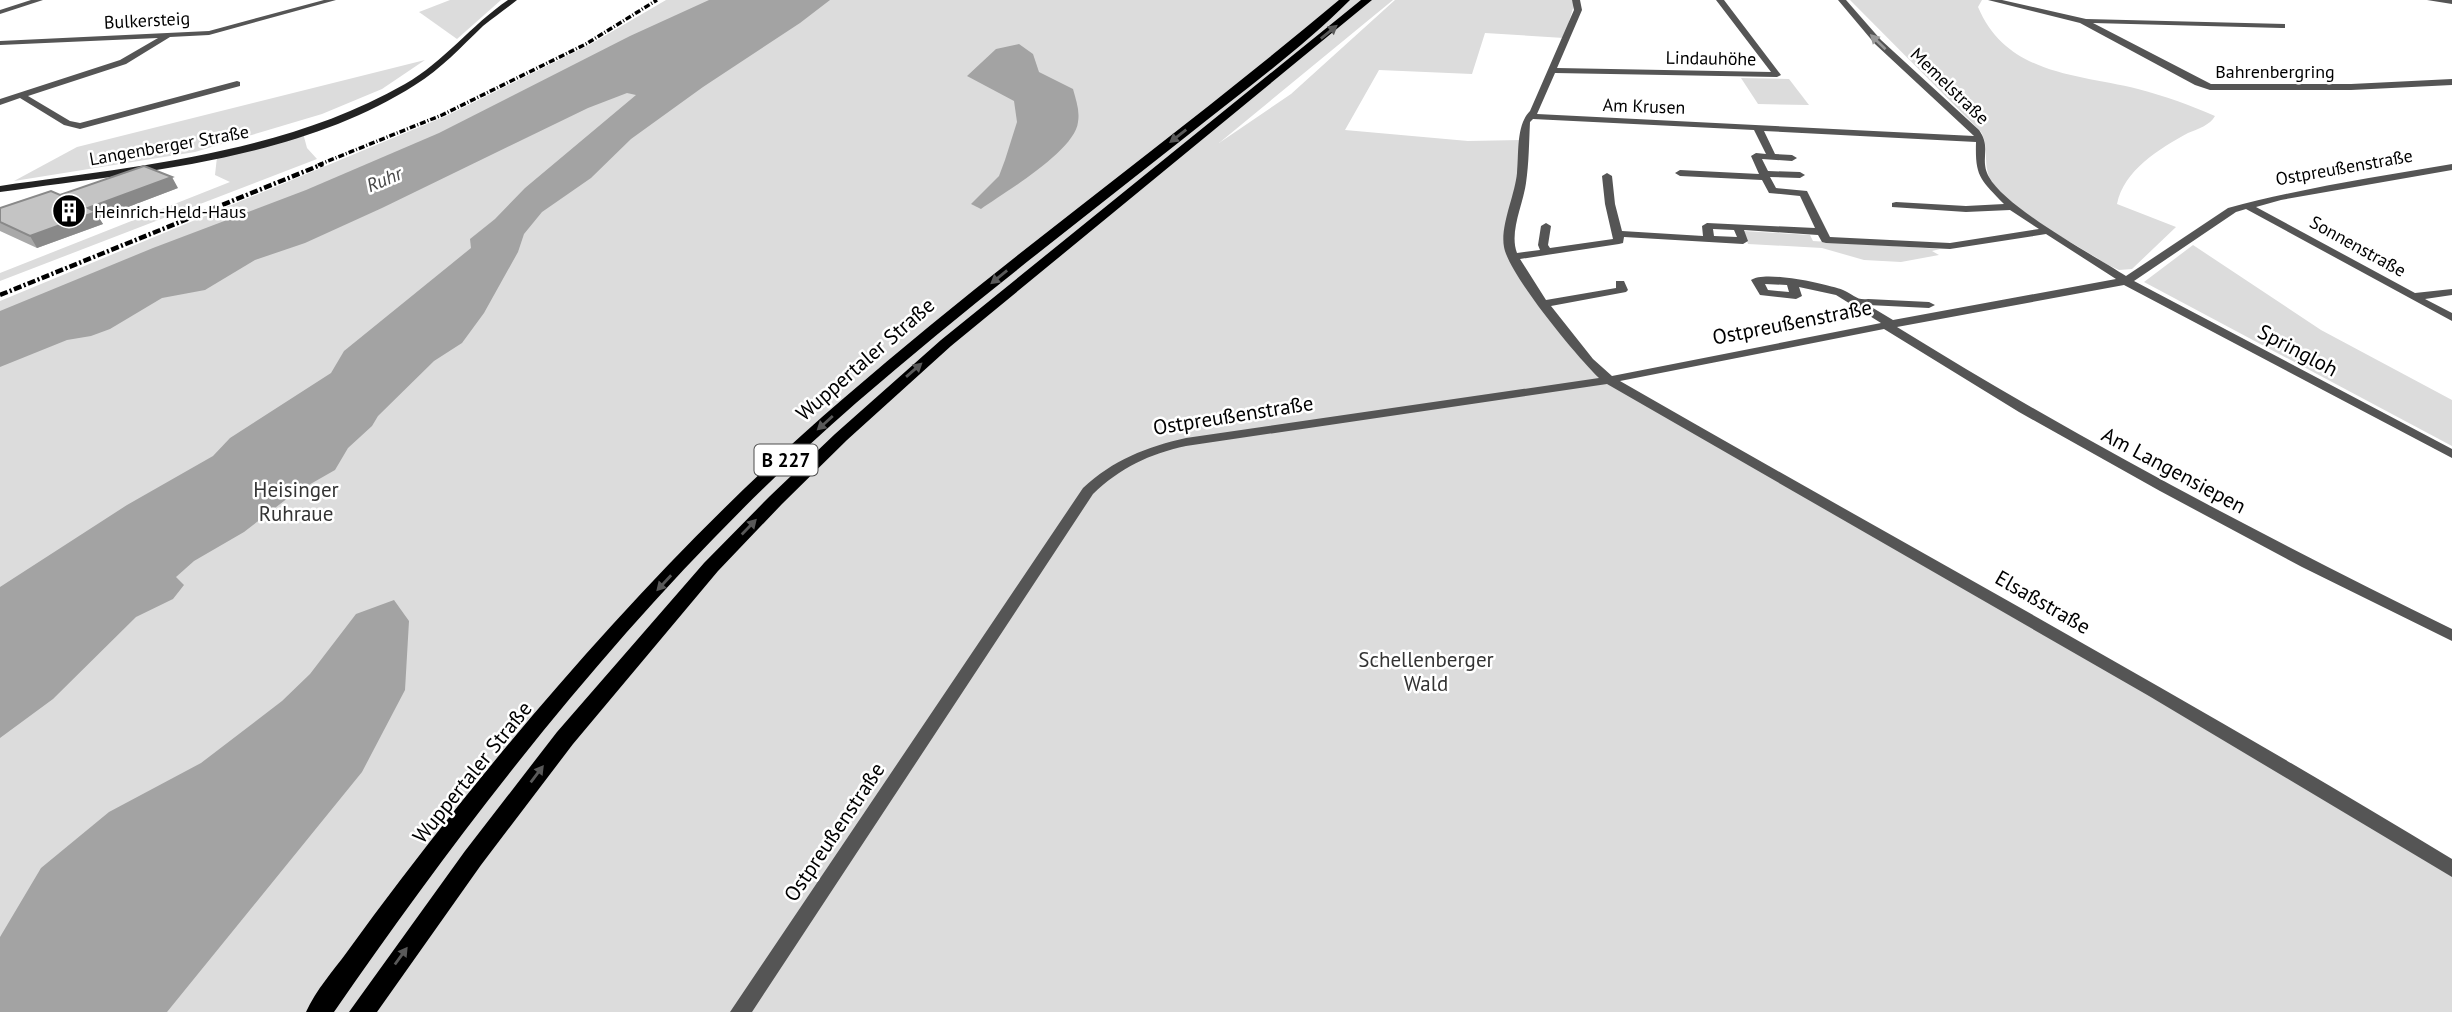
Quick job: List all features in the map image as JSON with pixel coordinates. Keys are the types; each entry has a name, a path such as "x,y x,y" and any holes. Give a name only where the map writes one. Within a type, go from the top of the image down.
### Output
{"main road":[{"name":"Langenberger Straße","path":"0,189 205,158 303,132 388,97 412,84 513,0"},
{"name":"Wuppertaler Straße","path":"319,1012 452,831 552,709 604,648 738,505 845,404 914,345 1273,61 1345,0"},
{"name":"Wuppertaler Straße","path":"362,1012 473,858 565,738 711,567 776,500 841,437 946,343 1367,0"}],"street":[{"path":"0,0 15,8"},
{"path":"0,12 39,0"},
{"name":"Bulkersteig","path":"0,43 217,31 332,0"},
{"path":"1576,0 1578,10 1526,122 1521,184 1509,246 1513,257 1619,241 1610,204 1608,176"},
{"name":"Lindauhöhe","path":"1551,71 1777,75 1720,0"},
{"name":"Memelstraße","path":"1842,0 1859,23 1981,139 1980,165 1985,179 2012,207 2126,281"},
{"name":"Bahrenbergring","path":"1992,0 2004,5 2084,21 2210,87 2351,87 2452,82"},
{"path":"2431,0 2452,2"},
{"path":"2084,21 2281,26"},
{"path":"0,102 122,62 168,35"},
{"path":"23,96 67,123 80,126 237,84"},
{"name":"Am Krusen","path":"1530,116 1981,139"},
{"path":"1757,127 1772,157"},
{"path":"1792,158 1756,156 1772,191 1804,193 1826,240 1950,246 2048,231"},
{"name":"Ostpreußenstraße","path":"740,1012 1088,491 1117,465 1148,450 1186,442 1609,380 1888,324 2126,281 2221,215 2246,205 2452,167"},
{"path":"1681,173 1800,175"},
{"path":"1896,205 1966,209 2012,207"},
{"name":"Sonnenstraße","path":"2246,205 2452,318"},
{"path":"1546,226 1543,245 1547,252"},
{"path":"1618,234 1743,241 1738,227 1822,232"},
{"name":"Elsaßstraße","path":"1513,257 1518,270 1578,349 1609,380 2104,661 2301,776 2452,869"},
{"name":"Springloh","path":"2126,281 2452,454"},
{"name":"Ostpreußenstraße","path":"1792,282 1840,293 1888,324"},
{"path":"1543,304 1622,290 1620,283"},
{"path":"2413,297 2452,292"},
{"name":"Ostpreußenstraße","path":"1858,304 1868,302 1929,305"},
{"name":"Am Langensiepen","path":"1888,324 1978,383 2098,454 2274,547 2452,636"}],"green space":[{"path":"450,0 501,0 457,39 419,12"},
{"path":"666,0 1393,0 1219,143 1291,94 1395,0 1572,0 1574,5 1564,38 1485,33 1472,74 1379,70 1345,130 1468,141 1521,140 1520,183 1507,245 1588,364 2452,872 2452,1012 0,1012 0,301 446,116 589,45"},
{"path":"1850,0 1982,0 1978,7 1991,29 2007,46 2025,59 2068,74 2158,95 2215,116 2207,124 2177,139 2144,162 2121,192 2117,204 2176,227 2132,269 2119,270 2028,216 2013,205 1991,180 1981,132"},
{"path":"425,60 382,89 322,114 195,152 14,181 77,147"},
{"path":"1741,78 1789,79 1809,105 1758,104"},
{"path":"303,133 307,148 317,159 0,281 0,273 230,182 215,175 217,157"},
{"path":"1744,231 1810,235 1813,241 1940,249 1932,251 1939,255 1901,262 1864,260 1822,248 1748,244"},
{"path":"2193,245 2321,330 2452,400 2452,446 2144,282"}],"water":[{"name":"Ruhr","path":"709,0 830,0 631,139 591,178 542,212 524,234 518,252 484,313 462,343 434,361 378,416 372,426 348,448 335,470 293,494 244,532 194,561 176,577 184,585 173,599 136,617 53,699 0,738 0,587 127,505 213,456 230,438 331,373 344,351 471,248 470,239 495,219 525,188 636,95 627,93 588,108 382,208 305,243 255,260 205,290 162,298 110,329 67,340 0,367 0,311 153,248 306,190 439,133 630,36"},
{"path":"1019,44 1033,54 1039,72 1073,89 1078,122 1074,133 1052,158 981,209 971,204 999,176 1017,122 1014,101 967,76 996,49"},
{"path":"394,600 409,621 405,690 362,772 167,1012 0,1012 0,937 41,868 109,812 201,763 282,701 310,674 356,614"}],"building":[{"path":"144,166 172,177 88,208 96,212 30,236 0,222 0,208 51,191 60,195"}],"railway":[{"path":"318,165 442,115 586,44 657,0"},
{"path":"0,295 323,164"}],"place":[{"name":"Heinrich-Held-Haus","path":"69,211"}],"park label":[{"name":"Heisinger Ruhraue","path":"296,501"},
{"name":"Schellenberger Wald","path":"1426,671"}]}
